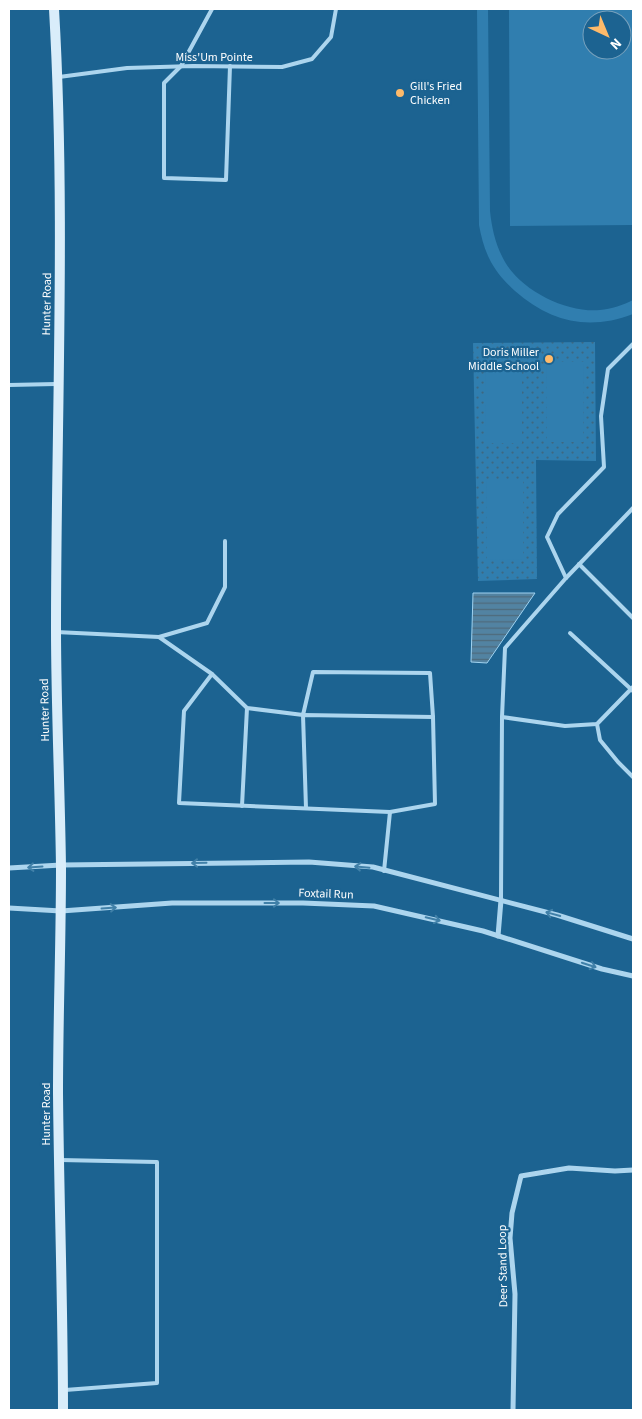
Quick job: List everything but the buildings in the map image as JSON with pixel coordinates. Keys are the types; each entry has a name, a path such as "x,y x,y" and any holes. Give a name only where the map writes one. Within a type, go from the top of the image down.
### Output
{"main road":[{"name":"Hunter Road","path":"54,9 60,209 56,632 61,865 58,1027 63,1410"}],"street":[{"path":"9,868 61,865 309,862 373,867 557,915 633,939"},
{"path":"498,936 501,900"},
{"name":"Foxtail Run","path":"9,908 61,911 172,903 303,903 374,906 483,931 602,970 633,976"},
{"name":"Deer Stand Loop","path":"513,1410 514,1294 510,1238 512,1213 521,1176 569,1168 633,1170"}],"lane":[{"path":"212,9 181,66 164,83 164,178 226,180 230,66"},
{"name":"Miss'Um Pointe","path":"57,78 127,68 181,66 282,67 312,59 330,37 336,9"},
{"path":"566,578 546,537 558,514 604,466 601,416 608,369 633,344"},
{"path":"9,385 58,384"},
{"path":"501,900 502,717 505,648 566,578 633,508"},
{"path":"56,632 159,637 207,623 225,588 225,541"},
{"path":"579,564 633,618"},
{"path":"502,717 565,726 597,724 632,689 570,633"},
{"path":"159,637 212,674 247,708 302,715 433,717"},
{"path":"212,674 184,711 179,803 390,812 435,804 430,673 313,672 302,715 306,808"},
{"path":"242,806 247,708"},
{"path":"597,724 600,740 633,777"},
{"path":"384,871 390,812"},
{"path":"59,1160 157,1162 157,1383 63,1390"}],"shaded area":[{"path":"477,9 488,9 490,211 495,238 505,262 522,282 546,298 560,304 587,310 600,310 609,309 633,300 633,314 601,322 571,321 556,316 528,302 500,276 491,263 484,246 479,225"},
{"path":"509,9 633,9 633,225 510,226"},
{"path":"595,342 596,461 536,460 537,579 478,581 473,343"},
{"path":"522,362 522,443 486,443 485,363"},
{"path":"546,362 584,362 583,442 547,442"},
{"path":"486,479 523,479 523,559 487,560"},
{"path":"473,593 535,593 487,663 471,662"}],"place":[{"name":"Gill's Fried Chicken","path":"400,93"},
{"name":"Doris Miller Middle School","path":"549,359"}]}
